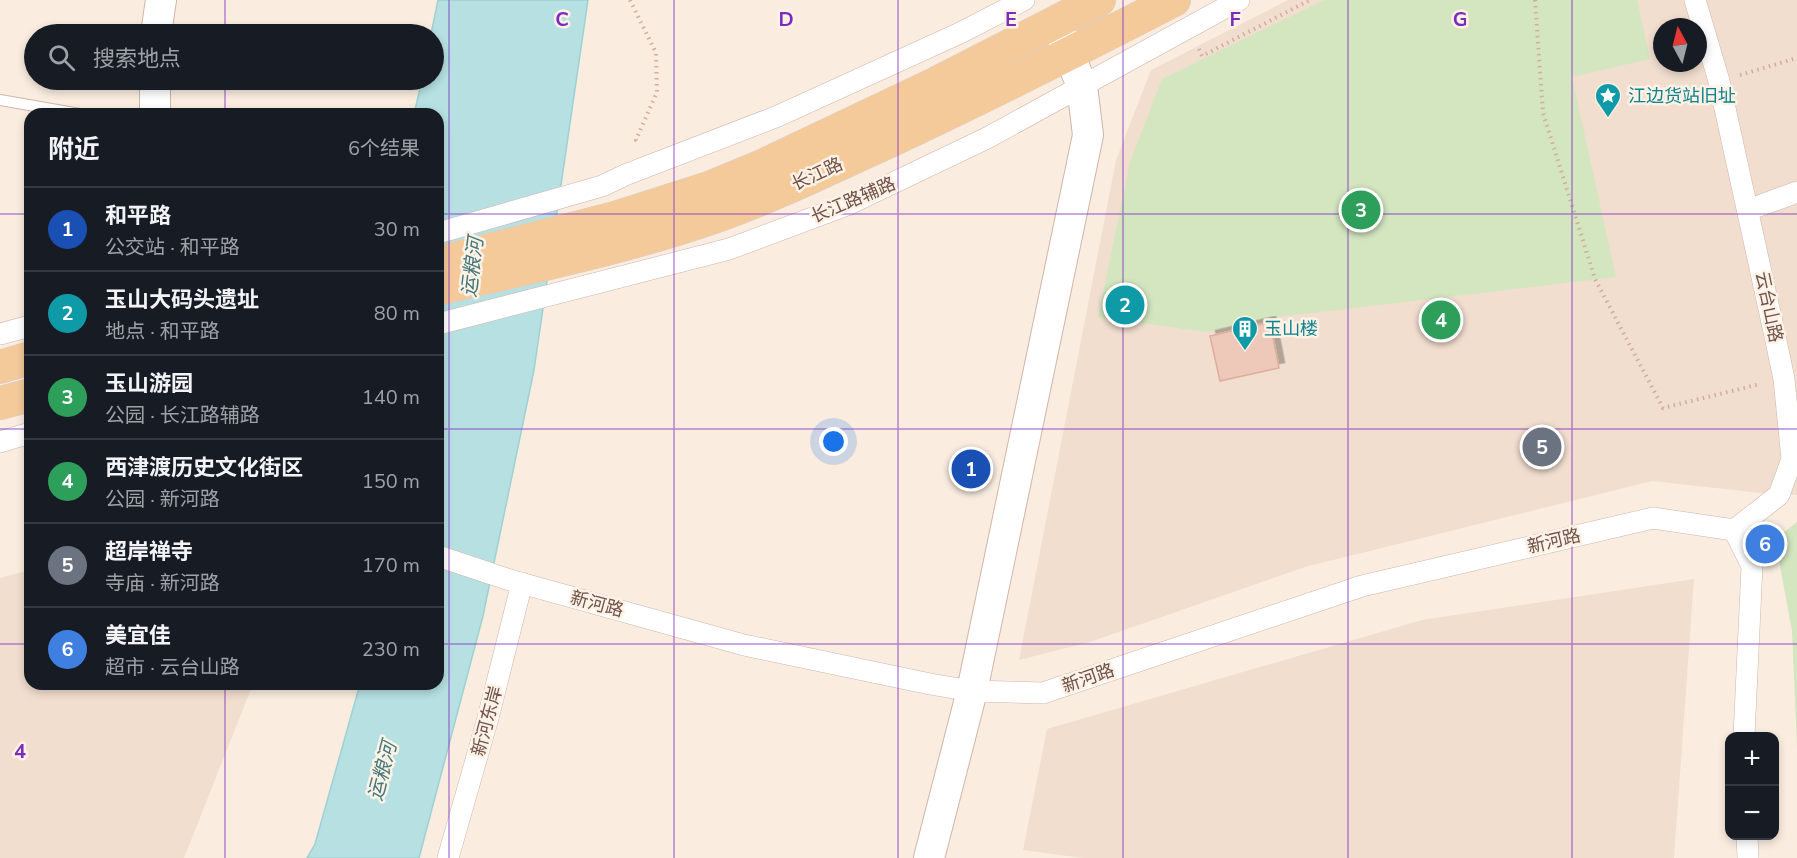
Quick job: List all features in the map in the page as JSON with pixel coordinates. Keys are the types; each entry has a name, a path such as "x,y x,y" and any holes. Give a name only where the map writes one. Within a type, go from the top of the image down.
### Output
{"main road":[{"name":"长江路","path":"444,262 616,247 708,188 937,83 1099,0"},
{"name":"长江路","path":"444,289 616,247 713,217 779,192 1070,54 1181,13"},
{"path":"0,367 24,360"},
{"path":"0,403 24,397"}],"street":[{"path":"157,24 161,0"},
{"path":"444,231 602,186 789,111 960,33 1024,0"},
{"name":"长江路辅路","path":"444,321 616,247 729,249 847,205 987,138 1082,86 1181,13 1239,0"},
{"name":"云台山路","path":"1695,0 1719,81 1748,210 1784,379 1794,457 1779,495 1734,530"},
{"path":"928,858 972,691 1088,135 1082,86 1056,22"},
{"path":"155,90 155,108"},
{"path":"1748,210 1797,192"},
{"path":"0,334 24,328"},
{"path":"0,442 24,436"},
{"name":"新河路","path":"444,558 516,581 744,645 972,691 1043,693 1362,586 1653,518 1734,530"},
{"path":"1734,530 1752,566 1744,732"},
{"name":"新河东岸","path":"448,858 488,718 516,581"},
{"path":"1747,840 1748,858"}],"lane":[{"path":"0,100 46,108"}],"path":[{"path":"630,0 656,53 657,92 636,140 657,163"},
{"path":"1181,13 1202,56 1310,0"},
{"path":"1535,0 1543,113 1595,279 1663,408 1784,379"},
{"path":"1719,81 1797,58"}],"shaded area":[{"path":"1288,0 1797,0 1797,495 1652,481 1305,567 1090,642 1019,660 1116,160 1151,70"},
{"path":"24,572 24,690 251,690 184,858 0,858 0,578"},
{"path":"1694,579 1674,858 1083,858 1023,850 1047,729 1422,620"}],"green space":[{"path":"1324,0 1637,0 1650,59 1572,77 1616,277 1278,317 1206,332 1098,317 1130,162 1162,79"},
{"path":"1797,522 1797,748 1792,631 1775,539"}],"water":[{"name":"运粮河","path":"438,0 588,0 534,370 483,616 419,858 307,858 315,844 358,690 444,690 444,108 415,108 420,90 444,90 444,24 433,24"}],"building":[{"name":"玉山楼","path":"1270,322 1279,368 1220,381 1210,336"}],"place":[{"name":"江边货站旧址","path":"1608,119"},
{"name":"玉山游园","path":"1361,210"},
{"name":"玉山大码头遗址","path":"1125,305"},
{"name":"西津渡历史文化街区","path":"1441,320"},
{"name":"玉山楼","path":"1245,352"},
{"name":"超岸禅寺","path":"1542,447"},
{"name":"和平路","path":"971,469"},
{"name":"美宜佳","path":"1765,544"}]}
